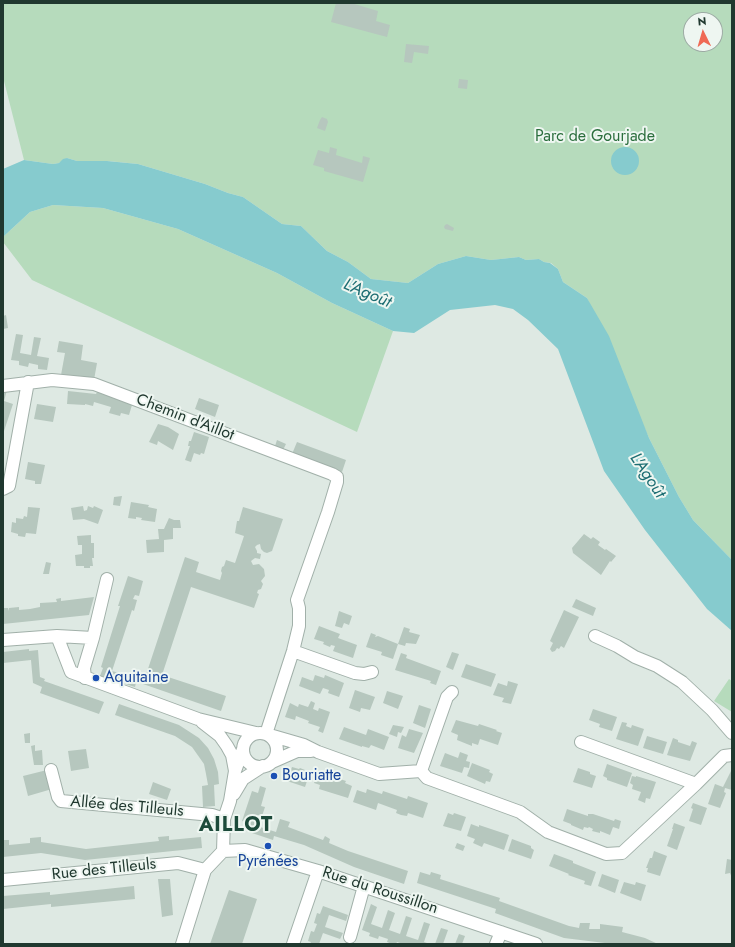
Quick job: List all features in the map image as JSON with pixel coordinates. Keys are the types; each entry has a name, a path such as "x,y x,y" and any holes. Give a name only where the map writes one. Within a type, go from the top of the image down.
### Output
{"street":[{"name":"Chemin d'Aillot","path":"3,386 52,380 94,384 337,477 337,482 324,522 297,600 300,613 299,626 293,652"},
{"path":"6,488 28,382"},
{"path":"85,678 84,668 93,638 107,579"},
{"path":"3,640 57,636 93,638"},
{"path":"57,636 71,672 85,678 198,719 304,745 318,752 379,774 421,771"},
{"path":"595,636 617,646 635,657 657,666 682,682 712,710 732,733"},
{"path":"182,944 205,870 223,851 224,819 230,800 235,771 247,739 260,733 293,652 355,673 364,674 372,672"},
{"path":"421,771 447,697 452,692"},
{"path":"198,719 254,766 267,764 276,756 277,747 272,737 260,733"},
{"path":"581,742 696,784"},
{"path":"230,800 243,779 267,764 297,751 318,752"},
{"path":"421,771 427,778 520,812 548,832 606,854 622,853 724,756 732,755"},
{"name":"Allée des Tilleuls","path":"51,770 58,797 61,801 212,815 224,819"},
{"name":"Rue du Roussillon","path":"223,851 245,850 318,870 536,944"},
{"name":"Rue des Tilleuls","path":"3,880 178,863 205,870"},
{"path":"294,944 318,870"},
{"path":"350,937 364,886"},
{"path":"496,944 500,932"}],"green space":[{"name":"Parc de Gourjade","path":"3,3 732,3 732,560 693,520 679,497 649,438 587,298 563,282 558,269 551,263 544,262 539,259 526,260 519,257 491,260 466,256 438,264 408,283 371,279 348,262 327,251 301,226 282,224 243,197 138,164 108,161 77,161 67,158 59,163 53,164 24,160 3,77"},
{"path":"53,205 103,208 178,229 277,273 332,303 393,331 357,432 32,280 3,242 3,237 30,212"},
{"path":"729,679 732,681 732,712 714,701"}],"water":[{"path":"625,147 631,148 635,151 638,155 638,167 635,171 631,174 625,175 619,174 615,171 612,167 611,161 612,155 615,151 619,148"},
{"name":"L'Agoût","path":"67,158 77,161 107,161 138,164 243,197 282,224 301,226 327,251 348,262 371,279 408,283 438,264 466,256 491,260 519,257 526,260 539,259 550,263 558,269 563,282 587,298 609,336 649,438 679,497 693,520 732,560 732,631 707,609 645,530 604,471 558,349 528,320 513,309 495,305 450,310 414,333 393,331 332,303 277,273 178,229 103,208 53,205 30,212 3,237 3,169 24,160 53,164 59,163 63,159"}],"building":[{"path":"336,3 351,3 378,11 376,21 390,25 387,37 331,22"},
{"path":"406,44 429,46 428,54 414,52 412,63 404,62"},
{"path":"459,79 468,80 467,89 458,88"},
{"path":"322,117 327,119 328,122 325,131 317,128"},
{"path":"330,147 337,149 336,155 362,163 363,156 370,158 363,182 324,171 324,168 313,165 318,150 329,153"},
{"path":"447,224 454,228 453,231 445,229 444,227"},
{"path":"6,315 8,328 3,329 3,316"},
{"path":"16,334 23,335 20,353 31,355 34,337 41,338 37,356 49,358 47,370 38,369 38,365 29,363 28,367 19,365 19,361 11,360"},
{"path":"59,341 83,345 81,360 97,363 94,380 61,375 65,353 57,352"},
{"path":"7,390 4,401 13,404 3,434 3,391"},
{"path":"68,391 96,394 97,392 132,405 129,415 121,413 120,416 109,413 111,407 94,402 93,406 85,404 67,404"},
{"path":"199,398 219,405 215,417 195,409"},
{"path":"37,404 56,407 53,422 34,419"},
{"path":"158,424 168,427 179,434 173,450 158,441 157,445 149,442"},
{"path":"194,432 209,437 204,454 201,453 200,455 194,453 191,462 185,460 190,446 188,446 189,441 191,441"},
{"path":"277,440 286,444 283,450 275,446"},
{"path":"297,442 346,460 342,472 292,454"},
{"path":"28,462 45,465 41,484 35,484 35,481 25,479"},
{"path":"122,496 120,506 113,505 114,497"},
{"path":"131,502 149,505 148,507 157,509 155,522 141,520 142,518 136,517 136,519 128,518"},
{"path":"83,506 84,511 87,510 88,506 93,508 94,506 103,510 98,524 84,519 73,520 71,508"},
{"path":"28,507 40,508 36,534 26,533 25,537 18,536 18,534 11,532 12,522 16,523 16,518 23,519 24,516 27,517"},
{"path":"243,507 283,519 272,551 267,553 264,552 261,549 260,544 255,547 257,553 261,554 260,559 255,558 251,561 253,565 259,564 264,569 265,576 261,581 263,584 261,589 258,590 257,593 259,594 254,608 191,587 162,675 226,696 221,711 143,684 185,557 199,562 196,572 220,580 222,567 224,566 226,560 235,563 244,536 235,533 237,521 239,521"},
{"path":"169,518 180,520 181,528 173,528 173,539 164,540 164,552 147,553 146,540 159,539 158,529 164,529"},
{"path":"584,534 591,539 593,537 600,542 598,545 616,556 611,562 610,561 601,575 573,553 572,548"},
{"path":"91,535 91,543 94,543 94,558 92,558 93,566 90,566 90,568 84,568 84,566 76,566 75,555 82,554 82,545 78,545 77,536"},
{"path":"46,562 51,563 49,574 43,574"},
{"path":"128,576 143,581 139,596 135,595 133,599 137,600 134,611 132,610 112,671 137,678 135,687 100,676 103,668 101,667 120,606 118,606"},
{"path":"94,597 89,615 3,624 3,608 8,608 8,611 9,608 19,607 19,610 30,609 40,607 40,603 57,602 56,599 61,598 61,601"},
{"path":"576,599 596,608 593,616 572,607"},
{"path":"564,610 579,617 564,648 561,646 559,649 557,648 552,652 550,649 553,643 550,641"},
{"path":"339,611 352,616 349,625 344,623 342,628 335,626"},
{"path":"319,626 340,634 338,638 357,645 353,658 333,651 335,646 331,645 330,647 323,644 324,642 314,639"},
{"path":"404,627 410,629 409,632 420,635 416,644 406,643 405,646 398,644"},
{"path":"371,633 376,635 375,637 378,636 398,644 393,659 381,655 382,652 366,647"},
{"path":"29,649 29,651 38,650 40,677 45,679 44,681 104,702 99,714 40,693 42,687 33,683 31,660 3,663 3,652"},
{"path":"452,652 459,654 453,670 446,667"},
{"path":"401,653 407,655 406,658 441,671 436,685 430,683 431,681 395,670"},
{"path":"466,664 496,674 491,687 461,677"},
{"path":"315,675 324,678 325,675 344,683 339,697 328,693 329,690 323,688 320,694 299,686 302,677 313,681"},
{"path":"508,681 518,684 511,704 502,702 504,698 493,695 498,683 507,686"},
{"path":"355,690 375,697 370,710 361,708 360,712 349,708"},
{"path":"387,691 403,696 398,709 383,703"},
{"path":"311,701 315,703 313,709 318,711 319,708 330,712 323,733 318,731 320,727 308,723 309,721 296,716 295,720 285,717 290,703 298,707 299,704 308,707"},
{"path":"119,704 179,725 199,738 208,748 214,759 218,772 219,784 214,785 215,806 203,807 202,786 208,785 206,774 204,764 192,747 175,736 115,715"},
{"path":"419,705 431,709 425,728 413,723"},
{"path":"593,709 617,717 612,731 599,727 600,724 589,720"},
{"path":"456,720 478,726 479,724 497,730 496,731 502,733 498,745 480,739 478,745 472,743 472,746 457,740 458,735 451,732"},
{"path":"622,722 627,723 626,726 631,728 632,725 644,729 638,746 616,739"},
{"path":"393,725 404,727 401,733 398,732 397,737 389,734"},
{"path":"344,727 366,735 368,729 389,737 384,750 371,745 369,748 362,747 339,739"},
{"path":"409,729 423,733 414,753 398,748 402,735 406,737"},
{"path":"30,733 30,743 25,743 24,734"},
{"path":"647,736 667,742 663,754 643,748"},
{"path":"673,738 678,740 678,742 690,746 692,741 697,743 690,761 667,755"},
{"path":"35,745 35,751 42,750 43,765 34,765 31,746"},
{"path":"86,749 89,768 71,771 68,751"},
{"path":"460,752 468,755 466,761 470,762 469,768 464,767 462,773 440,766 445,753 458,758"},
{"path":"472,763 490,770 489,772 493,774 490,782 486,781 485,784 467,776"},
{"path":"607,764 632,773 627,787 607,780 607,778 603,776"},
{"path":"292,767 310,772 305,787 287,781"},
{"path":"578,768 590,772 590,774 596,776 592,788 573,782"},
{"path":"47,770 52,789 28,796 23,776"},
{"path":"318,771 335,775 334,777 346,781 345,783 352,786 348,798 319,789 320,785 314,783"},
{"path":"731,771 732,790 725,788 724,792 726,793 720,808 708,804 715,784 723,787"},
{"path":"632,776 656,782 650,799 646,798 645,803 638,800 641,792 632,789 633,785 630,783"},
{"path":"153,782 171,789 167,800 149,794"},
{"path":"260,786 266,788 261,806 265,807 262,816 258,815 254,825 276,832 280,819 290,822 288,827 323,840 325,836 330,839 329,843 408,871 404,884 354,867 304,845 274,836 273,840 243,830 245,822 242,821 252,791 258,793"},
{"path":"367,789 382,794 383,791 407,799 408,796 428,803 423,818 408,813 407,816 401,815 396,813 397,810 378,803 376,810 353,802 357,790 366,793"},
{"path":"693,803 707,808 701,825 689,821 693,809 691,808"},
{"path":"567,809 588,816 588,814 593,814 614,821 615,819 621,821 619,829 613,827 610,835 600,831 600,833 592,831 593,829 589,827 584,827 583,830 563,821"},
{"path":"448,813 453,815 454,813 466,817 461,831 443,826"},
{"path":"674,823 685,827 677,850 667,846"},
{"path":"471,824 479,827 479,825 509,835 504,850 484,843 482,847 473,843 475,839 467,836"},
{"path":"169,836 169,840 201,837 202,848 85,860 41,853 3,857 3,840 9,840 9,845 30,843 30,838 41,837 41,842 86,849 159,841 158,837"},
{"path":"512,839 531,846 534,850 531,859 508,851"},
{"path":"457,843 465,846 463,851 455,848"},
{"path":"654,851 667,856 660,876 647,872 648,868 646,868"},
{"path":"554,854 596,872 591,886 584,884 585,881 549,866"},
{"path":"727,859 732,860 732,878 730,873 725,874"},
{"path":"420,872 430,875 431,872 441,875 440,879 500,898 499,901 569,926 579,928 580,923 590,923 589,929 600,929 600,924 623,927 622,932 645,938 658,944 613,944 564,938 495,913 496,909 417,883"},
{"path":"602,874 619,880 615,893 598,886"},
{"path":"158,879 170,879 173,915 162,917"},
{"path":"624,882 635,885 636,882 646,885 641,901 620,893"},
{"path":"134,886 135,899 51,907 51,904 3,909 3,896 50,892 50,895"},
{"path":"229,890 257,899 242,944 210,944"},
{"path":"371,904 377,907 371,924 382,928 388,910 395,913 389,930 400,934 406,916 412,918 406,936 418,940 424,922 430,924 424,942 430,944 403,944 397,942 396,944 392,944 387,942 388,939 379,936 378,939 369,936 370,933 362,930"},
{"path":"323,906 348,915 346,921 329,915 325,927 343,933 340,939 323,933 319,944 310,944 311,942 308,941 311,931 314,932 317,924 314,923 317,913 320,914"},
{"path":"441,928 448,930 443,944 435,944"},
{"path":"459,934 465,936 462,944 455,944"}],"place":[{"name":"Aquitaine","path":"96,678"},
{"name":"Bouriatte","path":"274,776"},
{"name":"Pyrénées","path":"268,846"}],"district":[{"name":"AILLOT","path":"236,826"}]}
